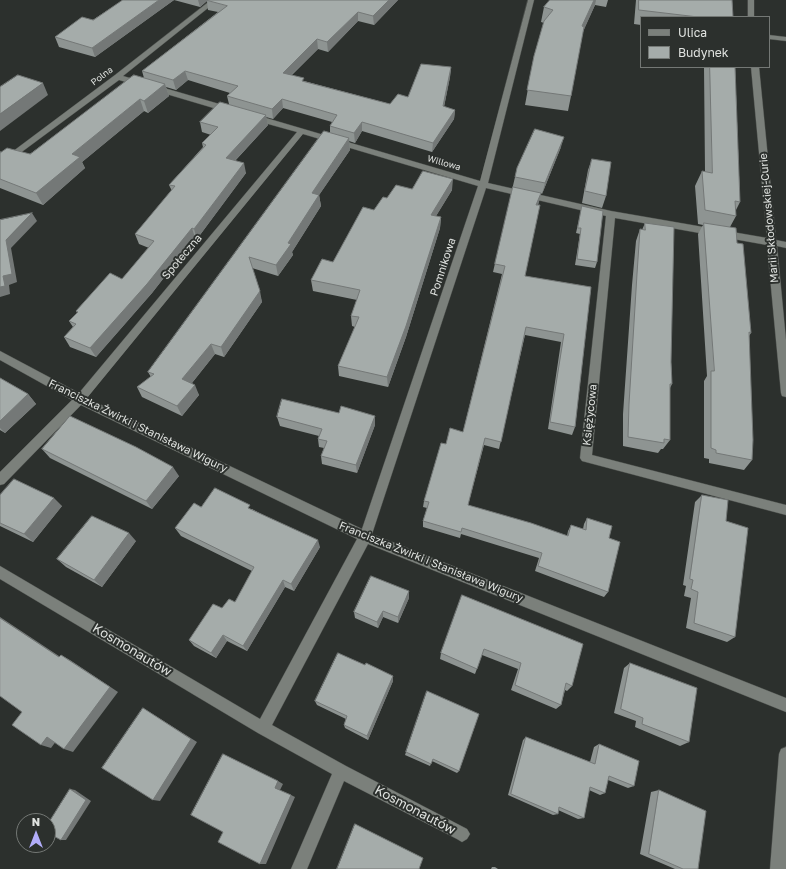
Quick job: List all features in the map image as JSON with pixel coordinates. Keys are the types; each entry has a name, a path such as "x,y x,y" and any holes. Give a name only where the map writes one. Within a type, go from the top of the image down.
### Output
{"street":[{"name":"Polna","path":"0,165 118,76 215,0"},
{"name":"Pomnikowa","path":"365,537 483,185 531,0"},
{"path":"751,0 752,16"},
{"path":"770,37 786,39"},
{"name":"Marii Skłodowskiej-Curie","path":"755,68 786,393"},
{"name":"Willowa","path":"118,76 483,185 611,214 786,245"},
{"name":"Społeczna","path":"80,399 302,131"},
{"name":"Księżycowa","path":"611,214 586,458 786,510"},
{"name":"Franciszka Żwirki i Stanisława Wigury","path":"0,355 80,399 365,537 786,705"},
{"path":"0,480 80,399"},
{"path":"263,728 365,537"},
{"name":"Kosmonautów","path":"0,572 263,728 341,771 462,834"},
{"path":"778,869 786,754"},
{"path":"299,869 341,771"}],"building":[{"path":"123,0 159,0 92,48 55,37 82,17 93,20"},
{"path":"206,0 389,0 373,16 358,12 327,42 317,39 283,73 304,78 302,81 390,104 398,94 408,97 421,64 451,67 443,106 455,110 433,143 362,122 354,133 330,126 337,115 282,99 272,109 227,96 238,86 185,71 173,80 142,71 227,6"},
{"path":"550,0 594,0 582,26 584,27 571,96 527,90 534,56 544,21 553,10 544,7"},
{"path":"639,0 732,0 733,16 690,16 639,10"},
{"path":"710,68 735,68 740,202 735,201 736,216 705,210 702,171 712,173"},
{"path":"18,75 43,83 0,114 0,87"},
{"path":"134,75 165,84 144,101 140,99 72,154 80,157 36,193 0,179 0,153 7,148 30,154"},
{"path":"220,102 266,115 226,158 244,163 194,229 192,228 147,284 90,348 64,337 76,324 69,321 78,312 76,311 110,273 122,279 154,241 135,234 175,186 169,185 206,145 202,143 218,127 200,122"},
{"path":"535,129 564,137 545,183 515,177 517,168"},
{"path":"324,131 349,138 312,193 319,195 288,243 291,244 276,265 249,257 260,291 221,347 211,344 182,379 195,385 177,406 137,387 154,374 148,372"},
{"path":"592,159 611,162 606,196 585,191"},
{"path":"423,171 453,179 431,215 441,217 406,326 387,377 338,366 359,317 351,316 360,290 311,280 322,259 333,262 363,207 374,210 383,197 387,198 396,185 412,189"},
{"path":"513,187 541,193 536,205 540,205 525,276 591,287 575,427 550,422 564,334 526,327 501,442 485,438 468,505 531,523 568,536 571,525 586,530 587,518 612,526 609,538 620,542 608,592 538,566 542,553 462,528 461,532 423,521 429,502 424,501 441,443 446,444 450,428 463,432 505,266 495,264"},
{"path":"582,206 603,211 597,262 577,259 581,228 578,228"},
{"path":"32,213 6,240 12,274 3,276 5,286 0,287 0,220"},
{"path":"645,223 674,227 670,440 664,439 664,443 628,437 640,229 645,230"},
{"path":"704,223 736,228 737,243 743,244 751,333 749,332 753,440 752,460 716,453 716,450 711,448 711,371 714,371"},
{"path":"0,378 28,394 0,421"},
{"path":"282,399 339,413 341,406 375,416 356,465 321,456 327,441 318,439 322,429 277,417"},
{"path":"70,416 136,447 173,467 146,501 42,449"},
{"path":"14,479 54,498 24,534 0,523 0,495"},
{"path":"215,488 250,505 248,508 318,540 291,584 283,580 243,646 223,635 211,653 189,640 213,604 222,608 229,599 235,602 254,567 175,528 194,503 201,507"},
{"path":"702,495 728,500 726,521 748,528 735,637 694,623 698,592 691,589 693,580 690,579"},
{"path":"92,516 129,533 94,580 57,559"},
{"path":"371,576 409,591 398,617 383,611 377,622 354,612"},
{"path":"462,595 583,644 572,686 566,683 561,705 515,685 521,663 484,649 477,669 441,653"},
{"path":"0,618 59,657 61,655 110,687 64,749 47,737 41,745 12,725 22,712 0,696"},
{"path":"338,653 365,665 366,663 393,676 367,736 344,725 347,716 315,701"},
{"path":"630,663 697,688 689,742 642,724 643,718 621,709"},
{"path":"427,691 479,714 459,771 433,759 431,764 406,752"},
{"path":"143,708 191,739 153,800 102,768"},
{"path":"526,737 595,764 599,744 639,761 634,786 609,776 605,793 590,787 584,818 559,807 558,814 511,794"},
{"path":"223,754 278,781 275,788 291,795 260,864 218,842 223,832 191,815"},
{"path":"70,789 86,800 61,840 56,837 55,813"},
{"path":"659,790 706,811 698,869 683,869 649,854"},
{"path":"355,824 423,858 419,869 337,869"}]}
